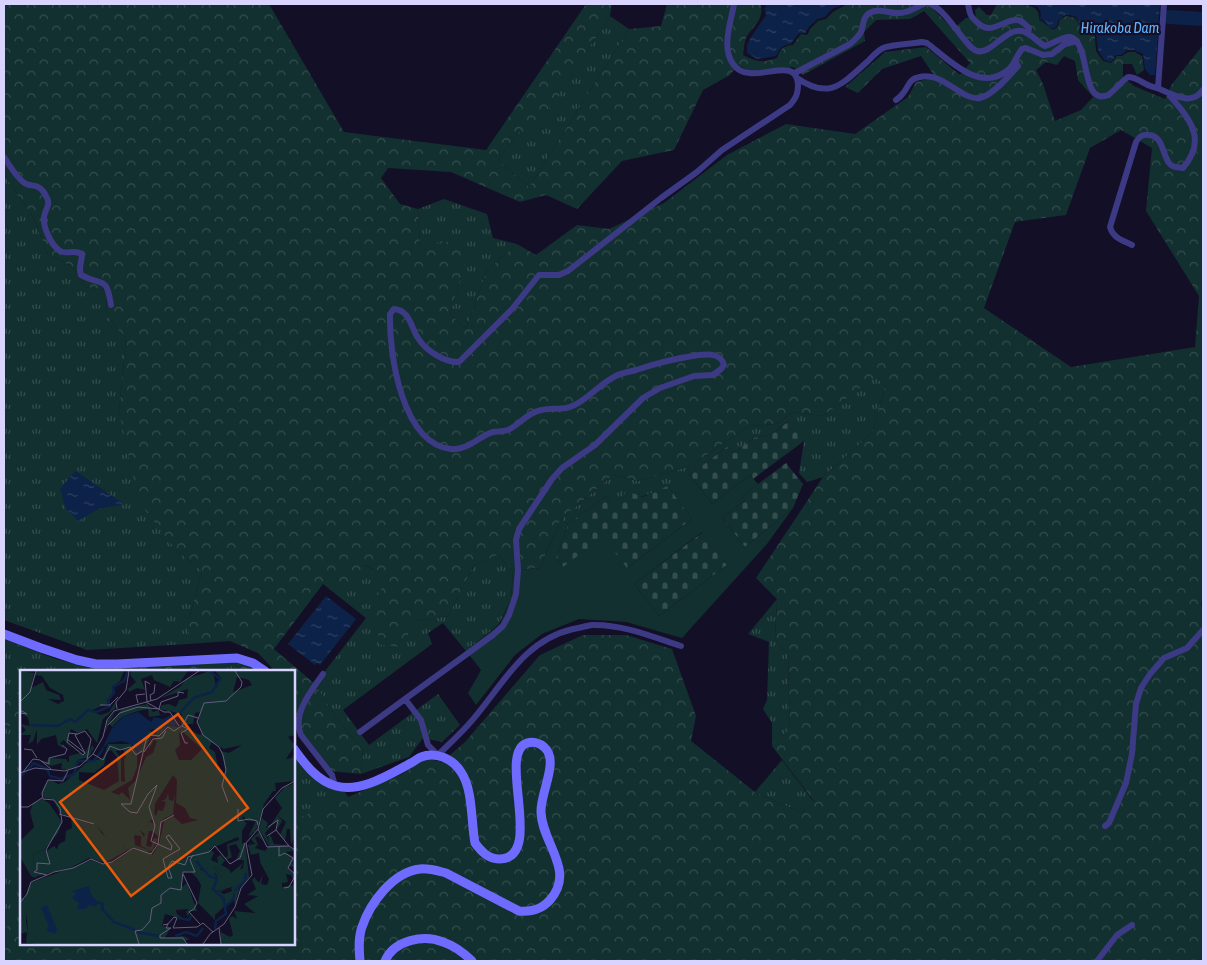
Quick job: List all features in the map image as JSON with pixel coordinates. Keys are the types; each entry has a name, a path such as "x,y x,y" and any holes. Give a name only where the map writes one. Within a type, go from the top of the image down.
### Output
{"street":[{"path":"734,4 727,42 729,56 733,65 739,71 750,74 785,70 811,86 828,90 836,87 853,74 880,49 922,42 928,44 962,70 973,76 985,78 998,75 1009,69 1022,49 1026,48 1043,55 1052,54 1065,44 1077,41"},
{"path":"796,76 850,44 861,31 866,16 872,11 909,12 924,4"},
{"path":"931,4 938,7 976,51 984,51 1011,32 1021,31 1045,46 1055,44 1065,36 1072,37 1077,41 1082,51 1089,84 1093,92 1101,96 1110,95 1118,84 1128,77 1135,77 1148,86 1158,88 1180,98 1192,98 1203,90"},
{"path":"968,4 970,16 983,28 993,28 1015,20 1024,22 1029,28 1028,34"},
{"path":"1158,88 1164,4"},
{"path":"896,100 915,78 930,75 972,97 981,98 1001,85 1018,66 1015,61"},
{"path":"360,732 503,626 516,594 518,570 516,540 519,529 552,479 562,468 595,445 643,398 660,388 694,376 713,374 724,365 720,357 713,354 702,355 671,359 615,376 567,408 540,410 531,413 507,430 494,432 463,448 453,450 432,443 414,424 407,410 392,348 390,314 392,310 398,309 406,314 418,338 424,345 445,359 459,362 512,309 539,275 559,275 568,272 661,198 697,172 722,150 790,105 798,92 796,76"},
{"path":"1132,244 1117,238 1112,233 1110,227 1136,142 1140,136 1147,134 1154,136 1159,141 1168,162 1174,167 1183,168 1191,162 1202,140 1197,128 1170,95"},
{"path":"4,157 23,182 39,186 48,199 48,206 44,214 46,233 58,250 64,253 76,251 82,254 79,270 81,275 103,282 108,287 111,305"},
{"path":"295,750 306,766 320,779 335,786 359,786 373,782 422,757 438,755 468,725 525,654 543,641 564,632 590,625 620,628 681,646"},
{"path":"1105,826 1109,823 1126,783 1132,754 1136,704 1141,688 1164,658 1187,648 1203,630"},
{"path":"4,634 50,651 96,664 237,658 253,663 264,670"},
{"path":"323,674 308,695 298,719 298,729 332,775 335,786"},
{"path":"360,961 358,943 362,927 370,910 386,887 396,878 407,872 420,869 446,873 519,911 528,912 537,910 547,903 559,887 559,866 541,814 541,798 550,769 551,760 549,752 538,742 526,743 519,749 516,768 520,842 516,850 509,856 501,859 493,858 480,850 475,843 467,783 462,772 454,763 438,755 428,745 421,720 405,699"},
{"path":"1097,961 1117,935 1132,925"},
{"path":"386,961 394,949 404,943 429,939 442,941 460,950 472,961"}],"green space":[{"path":"4,4 269,4 344,132 486,150 586,4 612,4 610,16 530,137 519,132 498,160 529,187 629,29 661,26 667,4 761,4 761,15 746,38 743,55 756,60 768,61 777,58 782,48 793,45 801,34 807,35 818,21 826,19 833,12 847,4 931,4 932,8 953,29 966,18 976,18 975,10 979,7 987,15 991,15 997,4 1024,4 1036,9 1039,14 1039,20 1053,30 1058,27 1060,19 1067,16 1075,18 1080,25 1087,23 1094,27 1096,51 1103,61 1111,63 1117,56 1122,56 1129,52 1142,56 1144,70 1137,75 1132,64 1123,64 1123,77 1134,86 1165,99 1172,84 1203,45 1203,126 1194,135 1199,159 1203,162 1203,595 1201,605 1203,610 1203,961 4,961 4,927 20,924 20,945 295,945 295,820 402,774 422,761 429,759 442,762 465,742 540,655 583,635 626,635 672,649 696,716 691,741 755,792 802,813 814,801 772,746 790,728 788,655 775,639 777,599 756,578 823,477 872,433 886,384 874,378 823,416 794,412 776,424 749,426 690,466 639,481 613,475 561,519 540,568 513,571 498,555 474,565 448,616 417,621 400,647 380,645 373,605 388,576 364,565 345,590 323,584 274,649 315,684 339,722 363,750 361,774 330,771 298,735 295,722 295,670 274,670 258,653 230,641 189,644 189,619 202,571 176,550 138,501 119,411 126,339 106,315 107,290 85,287 73,267 48,254 33,217 4,174","holes":["924,11 970,63 960,75 926,47 885,52 845,87 858,93 882,69 921,56 935,77 916,82 908,97 855,134 786,124 727,155 664,203 609,229 577,225 536,255 517,244 487,270 466,329 450,314 466,260 456,240 420,247 418,209 400,204 381,178 388,168 451,172 520,202 546,195 577,209 622,161 674,150 703,90 730,75 738,65 751,72 793,67 803,75 865,41 864,32 876,20 910,19","1064,56 1075,61 1078,80 1093,97 1081,110 1055,121 1043,84 1036,70 1046,62 1057,65","1121,130 1152,148 1146,211 1199,296 1195,347 1071,367 984,308 1015,222 1066,215 1090,148"]},
{"path":"610,16 629,29 529,187 498,160 519,132 530,136"},
{"path":"1203,126 1203,162 1199,159 1194,135"},
{"path":"4,174 33,217 48,254 73,267 85,287 107,290 106,315 126,339 119,411 176,550 202,571 189,619 189,644 87,650 4,620","holes":["75,471 123,504 100,508"]},
{"path":"444,199 487,214 493,238 517,244 487,270 466,329 450,314 466,259 420,247 418,209"},
{"path":"874,377 886,384 872,433 823,477 807,482 799,473 804,441 788,421 772,434 754,438 734,453 728,446 690,475 662,489 612,504 606,496 568,524 561,519 613,475 639,481 690,466 749,426 776,424 794,412 823,416"},
{"path":"789,421 804,441 753,479 750,475 712,504 690,475 728,446 734,453 754,438 772,434"},
{"path":"786,463 803,484 793,508 745,547 722,518 745,500 742,496"},
{"path":"690,475 712,504 750,475 758,484 742,496 745,500 722,518 745,547 793,508 767,544 682,638 626,622 579,619 542,634 515,655 476,705 468,693 481,670 466,651 500,624 511,599 513,571 540,568 561,519 568,524 556,558 563,567 603,537 627,568 692,519 668,486","holes":["702,532 727,565 659,616 634,584"]},
{"path":"668,486 692,519 627,568 563,567 556,558 568,524 606,496 612,504 628,491 642,497"},
{"path":"703,532 727,565 659,616 634,584"},
{"path":"498,555 513,571 511,599 499,624 466,651 443,623 428,633 432,644 343,710 369,745 438,694 460,725 442,742 423,738 409,757 361,774 363,750 339,722 315,684 366,618 323,584 363,565 389,576 417,621 448,616 474,565"},
{"path":"777,599 775,639 788,655 790,729 772,746 772,723 763,709 767,700 769,642 748,634"},
{"path":"4,639 56,659 83,666 238,662 258,670 20,670 20,945 4,958"},
{"path":"203,663 213,670 76,670 83,665"},
{"path":"245,663 260,670 221,670 235,668"},
{"path":"20,694 20,721 4,728 4,695"},
{"path":"295,757 310,776 329,788 345,792 350,800 295,834"},
{"path":"782,760 814,802 802,813 755,792"}],"water":[{"path":"765,4 844,4 832,9 825,17 817,19 805,33 799,33 791,44 782,47 776,56 757,59 747,53 747,45 766,15"},
{"name":"Hirakoba Dam","path":"1032,4 1160,4 1158,30 1155,31 1155,34 1158,35 1155,75 1150,75 1145,69 1143,54 1134,50 1127,50 1121,55 1116,55 1111,62 1104,60 1098,50 1095,26 1087,22 1080,24 1076,17 1067,14 1059,19 1057,26 1053,29 1040,19 1041,13 1038,7"},
{"path":"75,471 124,504 100,508 78,521 66,509 60,489"},
{"path":"326,596 356,619 320,665 317,663 315,665 288,644"}],"waterway":[{"path":"1169,17 1203,19"}]}
